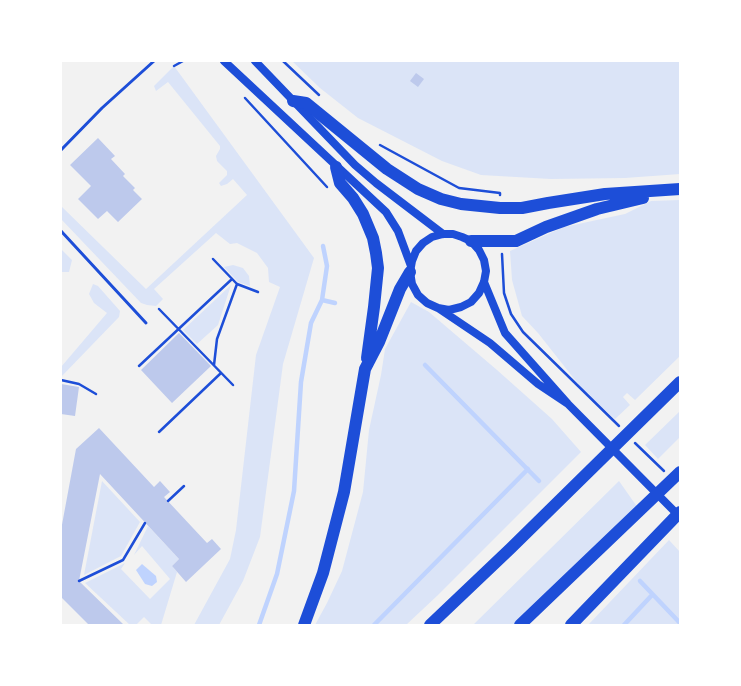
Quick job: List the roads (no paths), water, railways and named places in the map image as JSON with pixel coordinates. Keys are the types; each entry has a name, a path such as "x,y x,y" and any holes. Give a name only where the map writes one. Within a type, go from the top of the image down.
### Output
{"highway":[{"path":"293,101 306,103 386,169 418,189 441,199 461,204 500,208 522,208 605,194 678,190"},
{"path":"304,625 324,573 344,492 365,369 378,268 373,238 363,214 353,198 340,183 336,167"},
{"path":"471,242 516,241 546,227 597,209 678,190"},
{"path":"365,369 379,342 400,289 411,270"},
{"path":"430,625 680,382"},
{"path":"520,625 680,472"},
{"path":"571,625 680,512"}],"main road":[{"path":"224,61 386,212 398,231 411,270"},
{"path":"254,61 336,146 376,183 443,234"},
{"path":"438,308 449,310 461,307 471,302 479,293 484,282 486,271 484,260 479,250 471,242 453,234 443,234 432,237 423,243 416,251 411,270 412,284 418,295 427,303 438,308 490,343 538,384 568,404"},
{"path":"484,282 505,333 568,404 680,517"}],"lane":[{"path":"61,150 102,108 154,61"},
{"path":"61,231 146,323"}],"water":[{"path":"142,564 156,576 157,582 152,586 145,584 136,570"}],"waterway":[{"path":"259,625 277,574 294,491 301,382 311,323 322,300 327,266 323,246"},
{"path":"322,300 335,303"},
{"path":"425,365 539,481"},
{"path":"374,625 528,469"},
{"path":"640,581 680,623"},
{"path":"624,625 652,595"}]}
